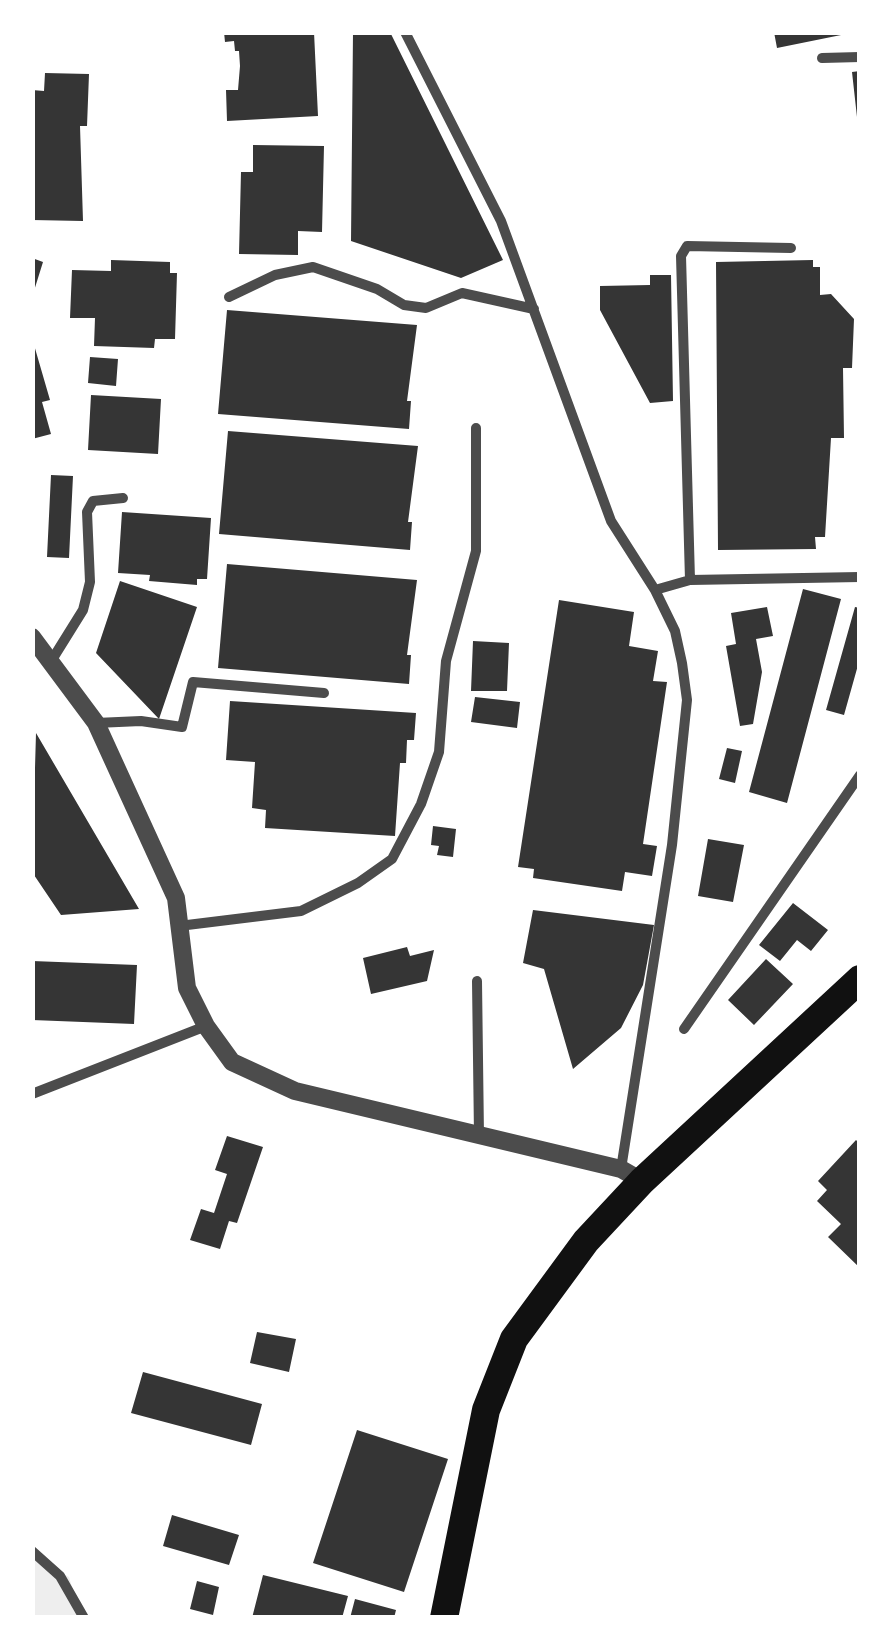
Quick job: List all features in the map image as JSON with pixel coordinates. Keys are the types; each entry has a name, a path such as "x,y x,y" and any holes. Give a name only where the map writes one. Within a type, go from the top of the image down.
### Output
{"highway":[{"path":"444,1618 486,1410 514,1339 632,1175 860,978"}],"street":[{"path":"32,637 96,723 176,898 187,988 206,1026 232,1062 258,1077 366,1111 632,1175 628,1106 661,932 687,700 675,630 611,520 501,221 405,32"},
{"path":"822,58 860,56"},
{"path":"690,580 681,256 686,246 790,248"},
{"path":"229,297 274,275 313,267 378,288 404,305 426,308 462,292 534,309"},
{"path":"179,926 301,911 358,883 392,858 422,804 439,752 446,660 476,550 476,428"},
{"path":"50,662 83,610 90,582 87,512 93,501 122,498"},
{"path":"655,590 690,580 860,577"},
{"path":"96,723 141,722 182,727 193,682 324,693"},
{"path":"684,1029 860,775"},
{"path":"477,981 479,1137"},
{"path":"32,1094 206,1026"},
{"path":"32,1551 60,1576 84,1618"}],"shaded area":[{"path":"32,1558 69,1577 81,1617 33,1617"}],"building":[{"path":"224,32 314,32 318,116 227,121 226,90 238,90 240,66 239,51 235,51 234,41 225,42"},
{"path":"353,32 390,32 503,260 461,278 351,241"},
{"path":"774,32 846,32 846,34 777,48"},
{"path":"860,71 860,117 857,117 852,72"},
{"path":"45,73 89,74 87,126 80,126 83,221 32,220 32,90 44,91"},
{"path":"253,145 324,146 322,232 298,231 298,255 239,254 241,172 253,172"},
{"path":"32,258 43,262 33,294 32,293"},
{"path":"111,260 170,262 170,273 177,273 175,339 155,339 154,348 94,346 95,318 70,318 72,270 111,271"},
{"path":"813,260 813,267 820,267 820,295 831,294 854,319 852,368 843,368 844,438 831,438 825,537 815,537 816,549 718,550 716,262"},
{"path":"650,275 671,275 673,401 650,403 600,310 600,286 650,285"},
{"path":"227,310 417,325 407,401 411,401 409,429 218,414"},
{"path":"32,338 50,400 42,402 51,434 32,439"},
{"path":"90,357 118,359 116,386 88,383"},
{"path":"91,395 161,399 158,454 88,450"},
{"path":"228,431 418,446 408,522 412,522 410,550 219,534"},
{"path":"51,475 73,476 69,558 47,557"},
{"path":"122,512 211,518 207,579 197,579 197,585 149,581 150,575 118,573"},
{"path":"227,564 417,580 407,655 411,655 409,684 218,668"},
{"path":"120,581 197,607 159,719 96,653"},
{"path":"803,589 841,599 787,803 749,792"},
{"path":"559,600 634,612 629,646 658,651 653,681 667,682 643,844 657,846 652,876 625,872 622,891 533,878 534,869 518,867"},
{"path":"767,607 773,636 756,639 762,672 753,724 740,726 726,646 736,644 731,613"},
{"path":"855,607 860,608 860,658 844,715 826,710"},
{"path":"473,641 509,643 507,691 471,691"},
{"path":"475,697 520,702 517,728 471,722"},
{"path":"230,701 416,713 414,740 407,740 406,763 400,763 395,836 265,828 266,810 252,808 255,762 226,760"},
{"path":"36,733 139,909 61,915 32,872"},
{"path":"727,748 742,751 735,783 719,779"},
{"path":"433,826 456,829 453,857 437,855 439,846 431,845"},
{"path":"708,839 744,845 733,902 698,896"},
{"path":"793,903 828,930 811,951 797,940 780,961 759,945"},
{"path":"533,910 654,925 643,985 621,1028 573,1069 544,969 523,963"},
{"path":"407,947 410,956 434,950 427,981 371,994 363,958"},
{"path":"766,959 793,984 754,1025 728,1000"},
{"path":"32,961 137,965 134,1024 32,1020"},
{"path":"227,1136 263,1147 237,1223 229,1221 220,1249 190,1240 201,1209 214,1213 227,1174 215,1170"},
{"path":"856,1140 860,1144 860,1268 828,1237 841,1224 817,1201 827,1190 818,1181"},
{"path":"257,1332 296,1339 289,1372 250,1363"},
{"path":"143,1372 262,1404 251,1445 131,1413"},
{"path":"357,1430 448,1459 404,1592 313,1563"},
{"path":"172,1515 239,1535 229,1565 163,1546"},
{"path":"263,1575 348,1596 342,1618 252,1618"},
{"path":"197,1581 219,1587 213,1615 190,1609"},
{"path":"355,1599 396,1610 394,1618 350,1618"}]}
